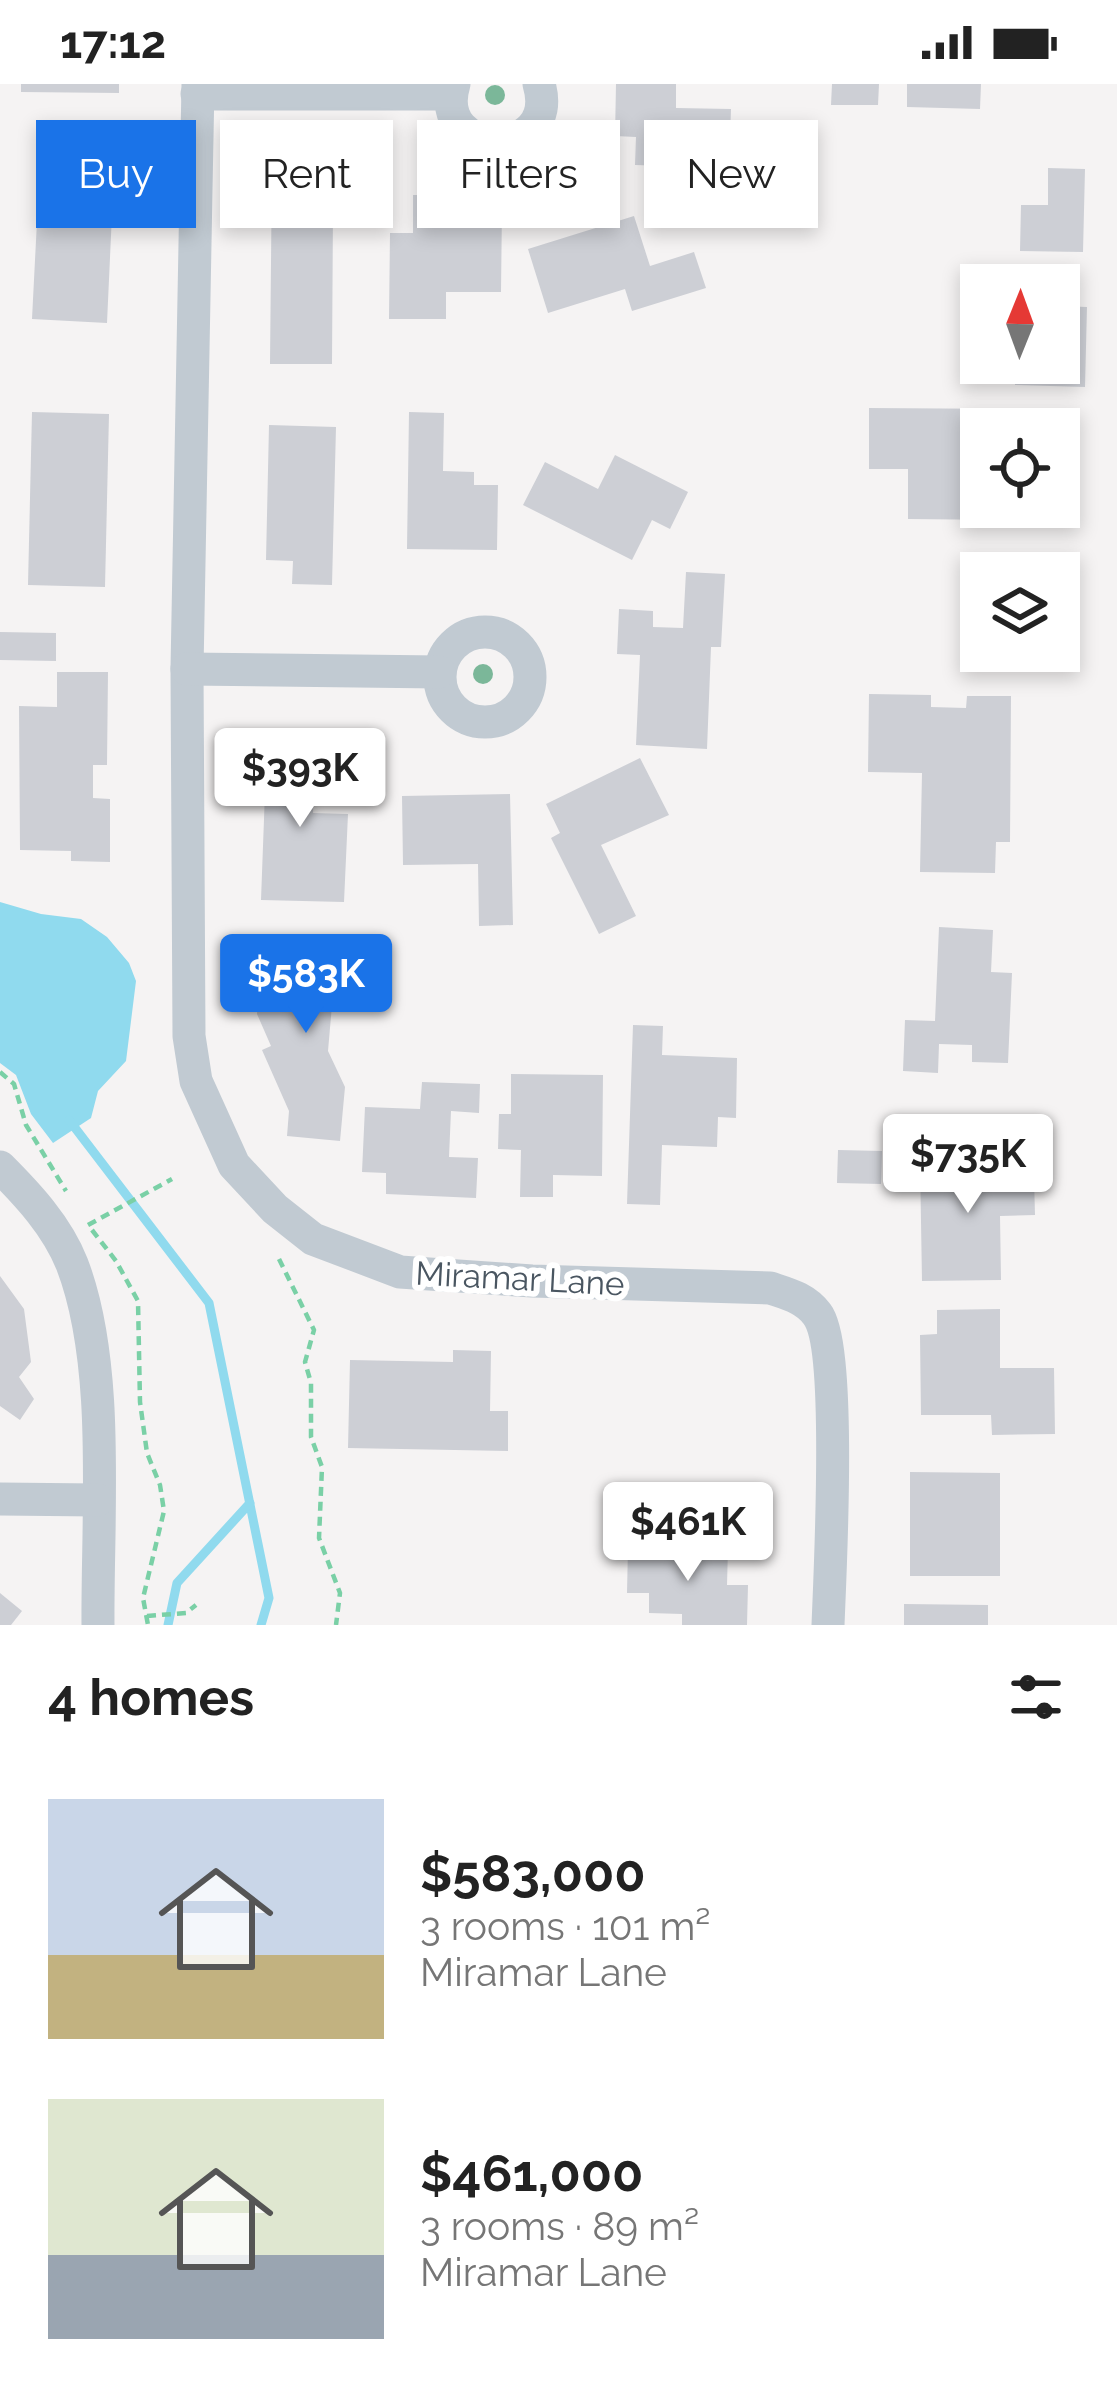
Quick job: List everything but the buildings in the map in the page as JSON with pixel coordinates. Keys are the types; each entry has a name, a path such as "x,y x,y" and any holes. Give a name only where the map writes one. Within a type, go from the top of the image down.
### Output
{"street":[{"path":"197,89 452,89 452,110 472,136 505,143 533,125 541,110 539,84"},
{"name":"Miramar Lane","path":"197,89 188,669 189,1036 196,1081 234,1165 274,1209 314,1239 400,1272 532,1282 770,1288 801,1298 824,1327 830,1370 828,1625"},
{"path":"188,669 439,673"},
{"path":"0,1167 33,1200 71,1262 95,1354 98,1625"},
{"path":"0,1499 97,1500"}],"path":[{"path":"88,1225 172,1179"},
{"path":"279,1259 314,1330 305,1362 311,1382 311,1437 322,1467 319,1538 340,1593 336,1625"},
{"path":"149,1616 186,1613 196,1605"}],"water":[{"path":"0,902 81,919 107,937 129,963 136,981 126,1061 98,1091 91,1118 53,1143 31,1114 16,1075 0,1063"}],"waterway":[{"path":"69,1120 209,1303 269,1598 261,1625"},
{"path":"168,1625 177,1583 250,1503"}]}
